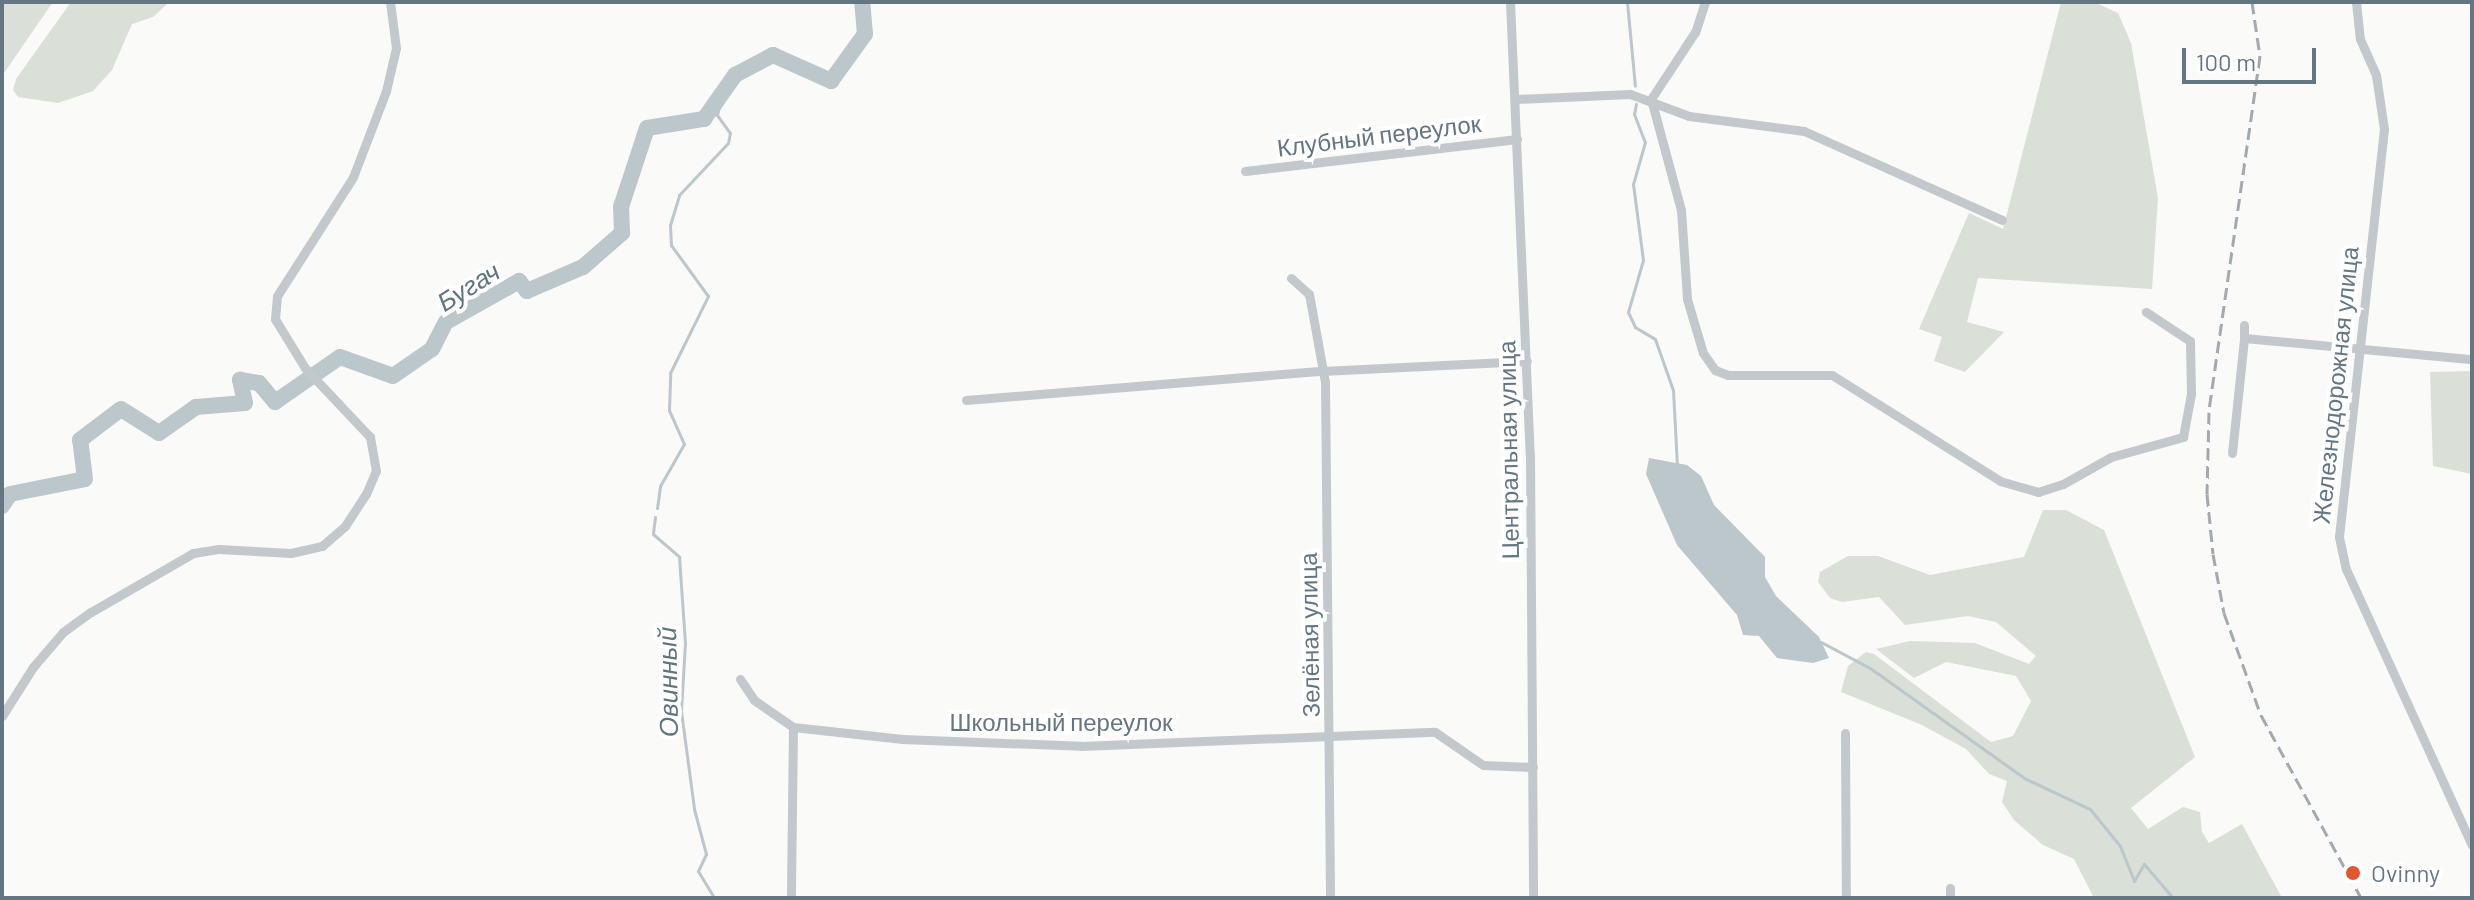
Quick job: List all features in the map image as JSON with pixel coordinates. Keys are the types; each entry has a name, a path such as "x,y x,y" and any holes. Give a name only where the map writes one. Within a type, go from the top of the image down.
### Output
{"street":[{"path":"2,716 63,632 181,560 218,549 306,551 338,534 374,479 376,459 370,437 305,368 275,319 277,296 353,177 386,91 396,48 390,2"},
{"name":"Центральная улица","path":"1510,2 1527,361 1533,898"},
{"path":"1705,2 1695,32 1651,99 1683,220 1687,299 1706,360 1721,373 1832,375 2000,481 2038,492 2063,484 2111,457 2183,437 2192,385 2190,341 2146,312"},
{"name":"Железнодорожная улица","path":"2356,2 2360,39 2376,75 2384,129 2357,349 2341,552 2472,845"},
{"path":"1516,99 1630,94 1651,99 1689,116 1804,131 2002,220"},
{"name":"Клубный переулок","path":"1245,171 1517,139"},
{"name":"Зелёная улица","path":"1291,278 1309,294 1322,371 1330,738 1330,898"},
{"path":"2232,453 2244,325"},
{"path":"2244,338 2472,359"},
{"path":"966,400 1322,371 1527,361"},
{"path":"740,679 770,715 793,727 791,898"},
{"name":"Школьный переулок","path":"793,727 1007,745 1330,738 1435,732 1483,765 1533,767"},
{"path":"1845,733 1846,898"}],"shaded area":[{"path":"2,2 53,2 2,76"},
{"path":"71,2 169,2 153,17 132,24 112,70 93,91 58,103 18,97 13,90 16,79"},
{"path":"2061,2 2094,2 2118,13 2131,43 2158,198 2152,289 1978,278 1967,322 2004,332 1965,372 1934,361 1942,337 1919,329 1969,213 2003,229"},
{"path":"2472,371 2472,474 2433,466 2430,372"},
{"path":"1649,458 1687,465 1701,476 1714,505 1765,557 1765,577 1776,596 1819,637 1829,658 1813,663 1777,658 1759,636 1743,635 1737,615 1677,545 1646,474"},
{"path":"2043,510 2066,510 2104,530 2195,757 2131,808 2148,829 2183,807 2200,812 2202,832 2209,843 2242,824 2282,898 2094,898 2074,859 2043,845 2014,820 2002,802 2007,781 1989,774 1966,749 1922,725 1841,692 1848,666 1866,652 1874,654 1991,742 2013,736 2031,701 2016,676 1946,662 1914,678 1876,649 1910,641 1975,643 2029,664 2036,656 1996,622 1968,616 1905,625 1879,597 1842,602 1830,598 1818,582 1820,572 1848,556 1878,556 1930,575 2024,557"}],"waterway":[{"name":"Бугач","path":"2,506 10,494 85,479 80,440 121,409 159,433 196,407 245,403 240,380 259,383 275,402 340,357 393,376 432,349 446,322 519,281 527,291 583,267 622,233 621,207 647,128 704,119 735,75 773,55 831,81 865,34 862,2"},
{"path":"1627,2 1635,86"},
{"name":"Овинный","path":"657,508 660,486 684,444 669,410 670,373 708,296 671,245 670,225 679,195 728,143 730,133 717,115 721,99"},
{"path":"1636,104 1634,114 1645,142 1633,184 1643,260 1628,312 1635,327 1655,339 1673,390 1677,466"},
{"name":"Овинный","path":"655,517 653,534 679,557 685,643 681,711 694,809 706,854 698,871 714,898"},
{"path":"1821,642 1870,668 2024,778 2090,809 2120,846 2134,881 2144,864 2173,898"}],"railway":[{"path":"2252,2 2260,56 2209,412 2207,494 2213,554 2224,613 2261,715 2361,898"}],"place":[{"name":"Ovinny","path":"2353,873"}]}
